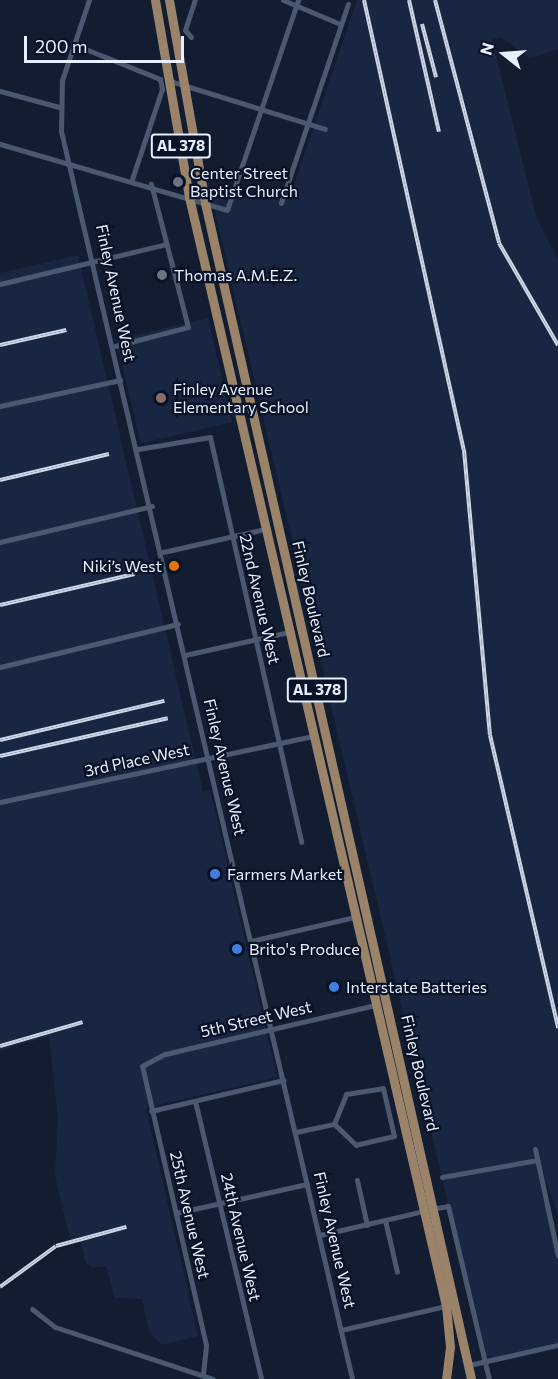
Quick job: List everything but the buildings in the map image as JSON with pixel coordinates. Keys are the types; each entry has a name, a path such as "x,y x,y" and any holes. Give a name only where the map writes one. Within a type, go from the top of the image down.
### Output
{"main road":[{"name":"Finley Boulevard","path":"155,0 189,197 446,1306 450,1347 446,1379"},
{"name":"Finley Boulevard","path":"169,0 205,203 436,1208 472,1379"},
{"path":"219,321 231,318"},
{"path":"265,529 279,525"},
{"path":"289,632 303,630"},
{"path":"314,736 327,733"},
{"path":"339,844 351,838"},
{"path":"355,917 368,913"},
{"path":"375,1005 389,1002"},
{"path":"424,1211 436,1208"},
{"path":"446,1306 456,1303"}],"street":[{"path":"0,91 59,107 73,44 88,0"},
{"path":"191,37 185,30 195,0"},
{"path":"283,0 298,3 340,24"},
{"path":"0,144 151,184 228,210 260,109 298,3"},
{"path":"281,203 348,4"},
{"path":"73,44 155,73 162,89 132,179"},
{"path":"170,81 325,129"},
{"name":"Finley Avenue West","path":"59,107 68,162 96,262 115,346 120,380 163,552 208,759 352,1379"},
{"path":"115,346 188,327 151,184"},
{"path":"0,284 166,244"},
{"path":"0,406 120,380"},
{"name":"22nd Avenue West","path":"138,449 206,435 280,743 301,843"},
{"path":"0,542 152,506"},
{"path":"163,552 265,529"},
{"path":"0,667 178,624"},
{"path":"185,655 289,632"},
{"name":"3rd Place West","path":"0,802 314,736"},
{"path":"250,941 355,917"},
{"name":"5th Street West","path":"145,1062 375,1005"},
{"name":"25th Avenue West","path":"145,1062 151,1111 206,1346 203,1374"},
{"path":"151,1111 283,1080"},
{"path":"376,1086 383,1088 394,1135 384,1140 354,1144 334,1124 346,1094 376,1086"},
{"name":"24th Avenue West","path":"195,1101 261,1379"},
{"path":"296,1132 334,1124"},
{"path":"535,1149 558,1256"},
{"path":"442,1177 537,1160"},
{"path":"357,1180 367,1225"},
{"path":"176,1213 307,1184"},
{"path":"436,1208 448,1206 489,1379"},
{"path":"320,1235 424,1211"},
{"path":"385,1220 397,1272"},
{"path":"341,1330 446,1306"},
{"path":"32,1309 55,1327 213,1379"},
{"path":"469,1365 558,1345"}],"shaded area":[{"path":"357,0 558,0 558,49 530,58 501,37 492,40 536,216 558,260 558,1215 542,1168 558,1245 558,1347 485,1361 211,195 289,199"},
{"path":"78,255 203,792 210,790 277,1077 146,1108 198,1336 161,1345 149,1331 142,1299 115,1298 106,1266 93,1268 85,1262 81,1241 71,1243 55,1176 58,1117 49,1036 0,1051 0,273"},
{"path":"208,318 232,422 140,443 116,339"}],"railway":[{"path":"364,0 464,450 490,735 558,1028"},
{"path":"409,0 439,132"},
{"path":"435,0 499,243 558,345"},
{"path":"422,24 436,77"},
{"path":"0,345 66,330"},
{"path":"0,480 109,454"},
{"path":"0,605 134,574"},
{"path":"0,740 164,701"},
{"path":"0,756 168,718"},
{"path":"0,1046 83,1022"},
{"path":"0,1287 56,1246 126,1227"}],"place":[{"name":"Center Street Baptist Church","path":"178,182"},
{"name":"Thomas A.M.E.Z.","path":"162,275"},
{"name":"Finley Avenue Elementary School","path":"161,398"},
{"name":"Niki’s West","path":"174,566"},
{"name":"Farmers Market","path":"215,874"},
{"name":"Brito's Produce","path":"237,949"},
{"name":"Interstate Batteries","path":"334,987"}]}
